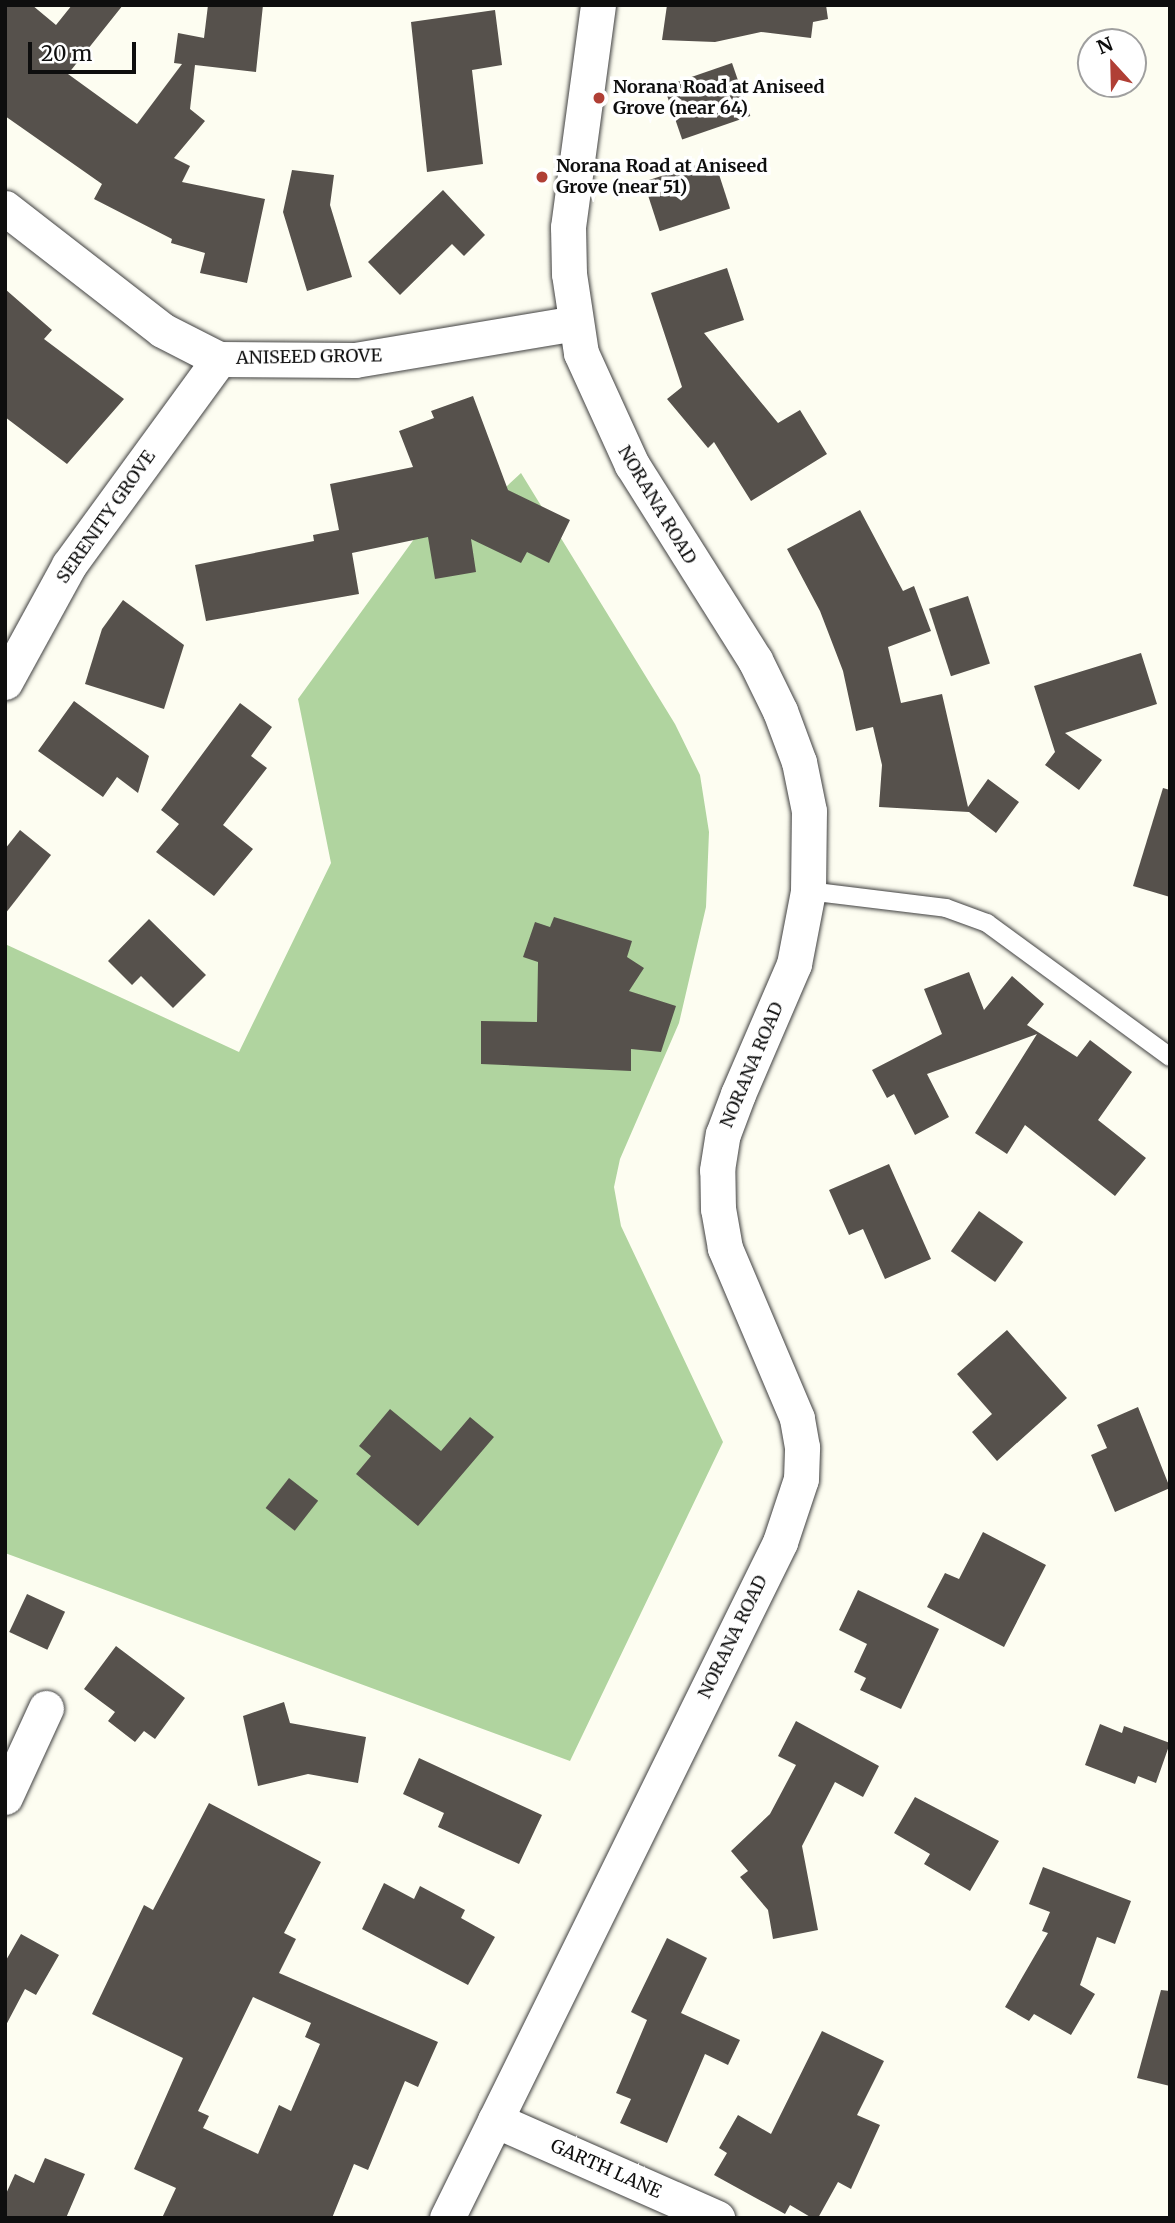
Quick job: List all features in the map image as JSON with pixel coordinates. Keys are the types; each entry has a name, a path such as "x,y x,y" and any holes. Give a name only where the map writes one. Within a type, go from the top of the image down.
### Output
{"street":[{"name":"NORANA ROAD","path":"447,2218 794,1506 803,1447 797,1418 725,1248 718,1209 717,1170 723,1134 794,964 808,891 809,811 799,762 780,711 755,660 626,454 592,383 576,323 568,227 598,5"},
{"name":"ANISEED GROVE","path":"5,208 162,330 219,359 355,360 576,323"},
{"name":"SERENITY GROVE","path":"5,681 69,565 219,359"},
{"path":"5,1797 46,1707"},
{"name":"GARTH LANE","path":"495,2120 718,2218"}],"lane":[{"path":"808,891 946,908 987,923 1170,1057"}],"green space":[{"path":"521,473 675,724 700,775 709,832 706,907 679,1023 620,1159 614,1187 621,1226 723,1442 570,1761 5,1553 5,944 239,1052 331,863 298,699 425,524 492,500"}],"building":[{"path":"5,5 32,5 56,25 72,5 123,5 68,74 137,124 182,64 174,63 178,33 204,38 208,5 263,5 256,72 195,65 190,109 205,121 174,158 190,166 182,182 265,199 247,283 200,273 205,253 171,243 172,239 94,199 102,184 5,116"},
{"path":"667,5 826,5 828,19 813,22 811,38 761,32 715,42 662,40"},
{"path":"495,10 502,65 472,70 483,164 427,172 411,22"},
{"path":"732,63 750,116 682,139 664,86"},
{"path":"714,159 730,208 660,231 644,182"},
{"path":"292,170 334,175 330,205 352,277 307,291 283,212"},
{"path":"443,190 485,235 464,256 452,244 400,295 368,262"},
{"path":"727,268 744,320 704,333 778,423 800,410 827,454 751,501 714,442 708,448 667,399 682,387 651,293"},
{"path":"5,289 52,330 44,339 124,399 67,464 5,417"},
{"path":"473,396 508,490 570,520 549,563 527,552 521,563 471,539 476,572 435,579 428,537 352,553 359,594 206,621 195,565 314,541 313,535 339,530 330,484 413,467 399,431 434,418 431,411"},
{"path":"860,510 903,591 914,586 931,631 888,647 901,703 942,694 968,807 988,779 1019,802 996,833 969,812 879,807 882,765 873,727 856,731 843,671 820,611 787,549"},
{"path":"968,596 990,664 951,676 929,609"},
{"path":"123,600 184,645 164,709 85,684 102,629"},
{"path":"1141,653 1157,704 1065,733 1102,760 1079,790 1045,765 1055,752 1034,686"},
{"path":"74,701 149,756 138,793 117,777 103,797 38,751"},
{"path":"240,703 272,727 251,756 267,768 223,825 253,849 214,896 156,852 179,824 161,810"},
{"path":"1163,788 1170,790 1170,897 1133,886"},
{"path":"20,830 51,855 5,914 5,849"},
{"path":"554,917 632,941 627,957 644,968 629,991 676,1006 661,1052 631,1049 631,1071 481,1064 481,1021 537,1022 538,962 523,957 535,922 550,927"},
{"path":"149,919 206,975 173,1008 141,976 132,985 108,961"},
{"path":"969,972 984,1010 1012,976 1044,1004 1027,1025 1077,1057 1090,1040 1132,1072 1098,1120 1146,1158 1115,1196 1025,1125 1007,1154 975,1133 1037,1034 927,1074 949,1117 915,1135 894,1094 887,1098 872,1070 942,1034 924,989"},
{"path":"889,1164 931,1259 885,1279 863,1229 849,1235 829,1190"},
{"path":"979,1211 1023,1242 995,1282 951,1251"},
{"path":"1007,1330 1067,1398 997,1461 972,1432 992,1414 957,1374"},
{"path":"1138,1407 1170,1488 1115,1512 1091,1455 1107,1448 1097,1425"},
{"path":"390,1409 441,1451 470,1417 494,1437 418,1526 356,1474 371,1456 359,1446"},
{"path":"289,1478 318,1501 295,1531 266,1508"},
{"path":"983,1532 1046,1565 1004,1647 927,1607 945,1573 959,1579"},
{"path":"858,1590 939,1629 901,1709 860,1690 866,1678 854,1672 867,1644 839,1630"},
{"path":"27,1594 65,1612 47,1650 9,1632"},
{"path":"116,1646 185,1698 155,1739 144,1731 135,1742 108,1721 115,1712 84,1689"},
{"path":"284,1702 290,1723 366,1737 358,1783 308,1774 258,1786 243,1716"},
{"path":"796,1721 879,1766 863,1797 835,1782 802,1846 818,1930 773,1939 768,1910 740,1877 748,1871 731,1851 770,1814 796,1765 778,1756"},
{"path":"1100,1724 1122,1733 1124,1726 1170,1743 1156,1783 1138,1776 1135,1784 1085,1765"},
{"path":"419,1758 542,1815 519,1864 438,1827 444,1813 403,1794"},
{"path":"915,1797 999,1841 970,1891 924,1864 930,1854 894,1833"},
{"path":"209,1803 321,1862 284,1933 296,1939 279,1973 438,2042 418,2087 405,2081 368,2170 354,2164 332,2218 162,2218 176,2188 134,2169 183,2058 92,2014 144,1905 153,1910","holes":["253,1997 311,2023 305,2037 320,2044 291,2111 279,2105 258,2154 203,2128 209,2116 198,2111"]},
{"path":"1043,1867 1131,1901 1115,1944 1097,1937 1080,1985 1095,1994 1071,2035 1034,2014 1029,2021 1005,2007 1048,1933 1042,1931 1050,1912 1029,1904"},
{"path":"384,1883 414,1899 420,1886 465,1910 461,1918 495,1937 468,1985 362,1929"},
{"path":"21,1934 59,1955 36,1995 25,1989 5,2027 5,1962"},
{"path":"667,1938 707,1958 681,2013 740,2040 728,2065 705,2054 667,2143 620,2123 631,2099 616,2093 647,2020 631,2012"},
{"path":"1161,1990 1170,1991 1170,2086 1137,2078"},
{"path":"822,2031 884,2061 857,2115 880,2125 851,2189 838,2182 818,2218 812,2218 790,2205 785,2214 714,2175 727,2153 719,2148 738,2115 771,2134"},
{"path":"45,2158 85,2174 66,2218 5,2218 5,2196 15,2174 34,2183"}],"place":[{"name":"Norana Road at Aniseed Grove (near 64)","path":"599,98"},
{"name":"Norana Road at Aniseed Grove (near 51)","path":"542,177"}]}
